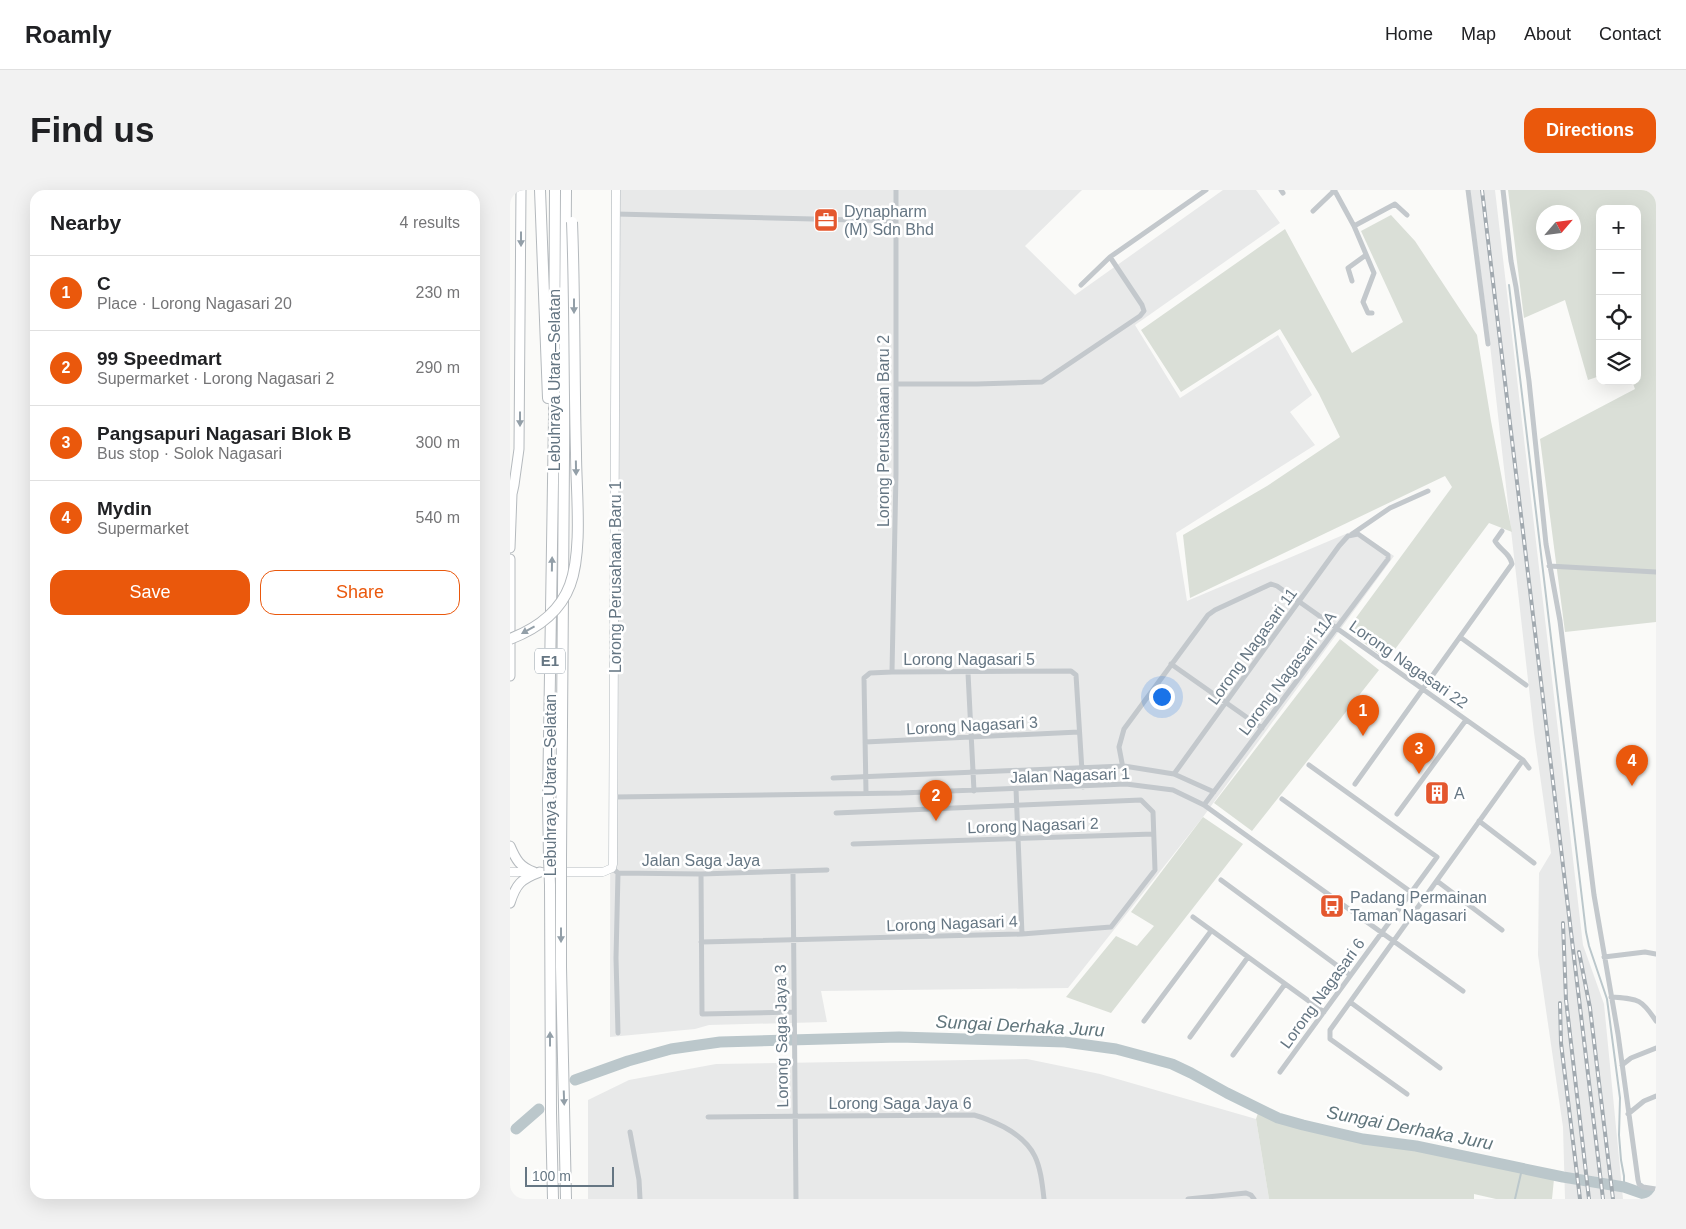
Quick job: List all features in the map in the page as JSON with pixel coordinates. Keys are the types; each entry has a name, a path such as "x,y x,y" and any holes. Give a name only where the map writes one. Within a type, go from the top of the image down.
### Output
{"highway":[{"path":"540,190 547,387 548,402 554,418"},
{"name":"Lebuhraya Utara–Selatan","path":"553,1199 550,1094 548,802 554,418 555,190"},
{"path":"510,639 533,628 552,611 569,587 576,564 572,222 566,194"},
{"name":"Lebuhraya Utara–Selatan","path":"566,194 561,887 561,987 566,1199"}],"main road":[{"path":"510,548 511,491 519,454 521,190"},
{"path":"510,391 520,391"},
{"path":"510,559 510,676"},
{"path":"510,846 518,863 526,869 537,872"},
{"path":"510,903 520,882 537,872"}],"street":[{"name":"Lorong Perusahaan Baru 1","path":"615,870 613,864 616,190"},
{"name":"Lorong Perusahaan Baru 2","path":"892,672 896,473 896,190"},
{"path":"1081,285 1110,258 1206,190"},
{"path":"1313,211 1334,190 1354,226 1374,274 1363,302 1368,313 1372,313"},
{"path":"1468,190 1488,344"},
{"path":"1503,190 1528,381 1549,566 1560,621 1594,895 1622,1064 1639,1184 1643,1187 1656,1188"},
{"path":"1354,226 1395,204 1407,215"},
{"path":"616,214 896,221"},
{"path":"1352,281 1348,268 1366,255"},
{"path":"896,384 1042,382 1140,316 1144,311 1142,305 1110,258"},
{"name":"Lorong Nagasari 11","path":"1174,774 1339,546 1348,536 1390,508 1428,491"},
{"path":"1355,784 1512,564 1509,555 1495,541 1502,531"},
{"name":"Lorong Nagasari 11A","path":"1204,805 1388,559 1388,555 1358,534 1352,535"},
{"path":"1549,566 1656,572"},
{"name":"Lorong Nagasari 22","path":"1171,664 1208,615 1271,584 1278,586 1523,760 1528,768"},
{"path":"1460,637 1526,685"},
{"path":"1126,784 1119,747 1124,729 1171,664 1262,728"},
{"name":"Lorong Nagasari 5","path":"865,742 864,678 870,673 1072,671 1076,675 1079,732"},
{"path":"968,673 974,791"},
{"path":"1397,814 1466,720"},
{"path":"1079,732 1083,786"},
{"name":"Lorong Nagasari 3","path":"865,742 1079,732"},
{"path":"865,742 866,793"},
{"path":"1407,1094 1330,1039 1330,1030 1523,760"},
{"name":"Lorong Nagasari 6","path":"1280,1072 1436,857 1309,765"},
{"name":"Jalan Nagasari 1","path":"833,778 1124,766 1174,774 1214,792"},
{"name":"Jalan Nagasari 1","path":"614,797 974,791 1126,784 1174,790 1204,805 1463,991"},
{"path":"1016,789 1022,934"},
{"path":"1282,799 1411,892"},
{"path":"836,813 1141,800 1153,812 1153,834"},
{"path":"1479,821 1534,863"},
{"name":"Lorong Nagasari 2","path":"853,844 1153,834"},
{"name":"Lorong Nagasari 4","path":"701,942 1022,934 1111,927 1155,870 1153,834"},
{"path":"510,872 603,872 615,870 618,1033"},
{"name":"Jalan Saga Jaya","path":"615,870 701,874 827,870"},
{"name":"Lorong Saga Jaya 3","path":"792,872 796,1199"},
{"path":"701,874 702,1014 794,1012"},
{"path":"1221,880 1350,975"},
{"path":"1437,881 1502,930"},
{"path":"1193,917 1324,1012"},
{"path":"1144,1021 1211,931"},
{"path":"1604,957 1645,952 1656,954"},
{"path":"1190,1037 1248,957"},
{"path":"1233,1055 1285,984"},
{"path":"1611,997 1639,1001 1646,1006 1656,1021"},
{"path":"1350,1002 1440,1068"},
{"path":"1622,1064 1631,1058 1656,1048"},
{"path":"1628,1114 1644,1101 1656,1096"},
{"name":"Lorong Saga Jaya 6","path":"708,1117 974,1115 985,1118 1018,1135 1031,1148 1041,1177 1044,1199"},
{"path":"630,1132 639,1180 640,1199"},
{"path":"1188,1199 1246,1192 1252,1197"}],"shaded area":[{"path":"611,190 1082,190 1025,246 1075,295 1223,190 1256,190 1280,223 1135,325 1180,398 1278,335 1312,395 1290,412 1315,445 1176,533 1187,601 1355,530 1394,556 1203,817 1068,988 821,991 827,1022 709,1025 695,1029 610,1037"},
{"path":"1470,190 1495,190 1583,945 1604,1004 1623,1199 1565,1199 1563,1127 1538,955 1539,873 1551,853 1534,733 1488,327"},
{"path":"1508,190 1656,190 1656,622 1565,632 1540,439 1635,389 1634,385 1641,385 1641,205 1596,205 1596,377 1588,380 1565,300 1524,318"},
{"path":"1391,215 1415,241 1477,335 1512,532 1489,523 1387,660 1347,630 1452,487 1445,476 1190,598 1183,535 1267,486 1340,437 1319,394 1280,329 1181,392 1141,330 1285,229 1352,353 1403,322 1361,231"},
{"path":"1340,639 1379,670 1252,831 1214,803"},
{"path":"1203,817 1243,844 1111,1013 1066,997 1116,936 1137,946 1154,926 1131,912"},
{"path":"1027,1059 1100,1074 1256,1119 1269,1199 588,1199 588,1100 629,1080 716,1064"},
{"path":"1258,1113 1296,1126 1397,1144 1554,1179 1552,1199 1496,1199 1474,1194 1474,1199 1269,1199 1256,1119"}],"waterway":[{"path":"1509,285 1586,932 1607,999 1620,1098 1619,1135 1624,1187"},
{"name":"Sungai Derhaka Juru","path":"575,1080 628,1061 671,1049 720,1042 899,1037 1065,1042 1116,1049 1172,1064 1278,1118 1303,1125 1363,1139 1416,1146 1656,1195"},
{"path":"516,1129 539,1109"},
{"path":"1515,1199 1522,1169"}],"railway":[{"path":"1482,190 1603,1199"},
{"path":"1563,923 1566,1000 1589,1199"},
{"path":"1579,952 1590,1008 1613,1199"},
{"path":"1560,1003 1561,1043 1580,1199"}],"place":[{"name":"Dynapharm (M) Sdn Bhd","path":"826,220"},
{"name":"C","path":"1363,736"},
{"name":"Pangsapuri Nagasari Blok B","path":"1419,774"},
{"name":"Mydin","path":"1632,786"},
{"name":"A","path":"1437,793"},
{"name":"99 Speedmart","path":"936,821"},
{"name":"Padang Permainan Taman Nagasari","path":"1332,906"}]}
